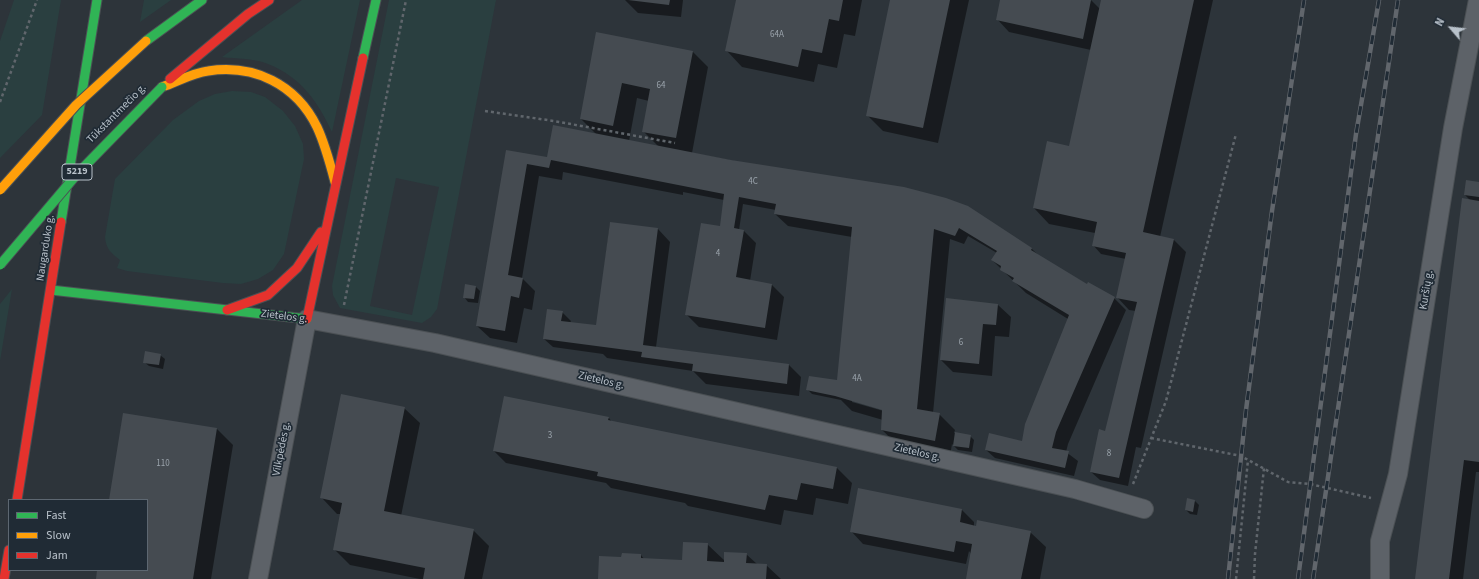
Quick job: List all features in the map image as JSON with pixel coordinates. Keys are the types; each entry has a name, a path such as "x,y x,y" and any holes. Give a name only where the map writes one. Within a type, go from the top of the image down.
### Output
{"main road":[{"name":"Naugarduko g.","path":"17,499 97,0"},
{"path":"0,190 76,105 146,41 202,0"},
{"name":"Tūkstantmečio g.","path":"0,265 61,190 98,150 162,87 248,14 269,0"},
{"path":"307,319 376,0"},
{"path":"162,87 207,72 250,70 268,76 285,88 314,121 336,183"},
{"path":"227,310 268,295 297,268 327,222"},
{"name":"Zietelos g.","path":"51,290 307,319"},
{"path":"4,579 8,556"}],"street":[{"name":"Kuršių g.","path":"1380,579 1380,541 1398,474 1453,128 1478,0"},
{"name":"Zietelos g.","path":"307,319 442,345 1068,487 1144,509"},
{"name":"Vilkpėdės g.","path":"258,579 307,319"}],"path":[{"path":"0,102 37,0"},
{"path":"340,326 406,0"},
{"path":"485,111 554,121 675,143"},
{"path":"1126,503 1166,401 1236,134"},
{"path":"1152,438 1241,456 1288,482 1310,484 1364,495 1390,505"},
{"path":"1236,579 1248,460"},
{"path":"1254,579 1255,554 1264,468"}],"green space":[{"path":"14,0 61,0 42,115 0,158 0,41"},
{"path":"144,0 171,0 140,22"},
{"path":"302,0 360,0 332,132 321,111 307,92 299,83 280,69 263,62 222,57"},
{"path":"389,0 496,0 437,309 431,317 422,323 340,308 333,295 332,286","holes":["396,178 439,187 412,315 370,306"]},
{"path":"232,91 251,92 265,97 283,111 295,126 303,144 304,159 284,254 273,270 258,279 241,284 127,271 117,268 120,260 106,245 105,237 115,179 173,120 199,101 215,94"},
{"path":"12,289 0,361 0,304"}],"building":[{"path":"628,0 670,0 669,5"},
{"path":"736,0 843,0 839,21 829,19 822,53 802,49 798,67 725,51"},
{"path":"890,0 950,0 923,128 866,116"},
{"path":"1000,0 1091,0 1083,39 996,20"},
{"path":"1101,0 1194,0 1143,232 1174,239 1119,478 1090,472 1099,429 1105,431 1137,302 1116,298 1126,253 1092,246 1097,222 1033,208 1047,141 1069,146"},
{"path":"596,32 693,51 676,138 642,132 650,89 622,83 613,126 580,119"},
{"path":"553,125 731,160 904,187 946,198 968,206 1032,248 1031,250 1087,284 1088,282 1115,297 1056,432 1052,448 1069,451 1065,468 985,450 989,433 1022,441 1025,424 1069,315 1012,281 1014,278 1000,270 1001,266 991,260 997,251 959,228 955,236 934,229 917,409 940,413 935,441 881,430 882,410 835,396 806,390 809,376 837,380 852,227 774,214 776,204 739,197 734,228 744,230 736,277 772,284 765,328 685,315 701,223 720,226 724,194 551,160 549,168 527,164 508,275 523,278 519,298 511,296 505,331 476,326 506,150 547,157"},
{"path":"1466,180 1479,182 1479,197 1464,195"},
{"path":"1462,198 1479,201 1479,462 1464,460 1449,579 1415,579"},
{"path":"610,222 658,228 643,345 789,364 787,384 692,371 693,364 641,357 642,352 543,339 547,309 563,311 561,321 596,325"},
{"path":"465,284 476,286 474,299 463,298"},
{"path":"946,298 998,304 996,325 983,324 979,364 940,360"},
{"path":"145,351 161,354 159,365 143,363"},
{"path":"341,394 405,407 384,511 474,529 464,579 423,579 425,568 333,550 342,503 320,498"},
{"path":"504,396 609,417 608,420 837,467 833,489 801,483 797,500 769,495 765,510 597,476 598,472 493,451"},
{"path":"123,413 217,428 193,579 96,579 97,571 148,571 148,499 109,499"},
{"path":"955,432 971,435 969,448 953,446"},
{"path":"858,488 962,509 960,522 976,526 977,520 1031,531 1021,579 966,579 972,544 956,541 954,552 850,532"},
{"path":"1187,498 1195,500 1193,512 1185,510"},
{"path":"683,542 708,543 707,561 724,562 724,552 747,553 746,563 767,564 766,579 598,579 599,556 621,557 622,553 641,554 641,558 682,560"}],"railway":[{"path":"1228,579 1246,410 1272,211 1304,0"},
{"path":"1298,579 1356,134 1379,0"},
{"path":"1313,579 1398,0"}],"traffic: fast":[{"path":"61,222 97,0"},
{"path":"146,41 202,0"},
{"path":"363,58 376,0"},
{"path":"0,265 78,173 162,87"},
{"path":"51,290 307,319"}],"traffic: slow":[{"path":"0,190 76,105 146,41"},
{"path":"162,87 208,71 241,71 257,74 272,80 298,99 308,112 317,127 335,182"}],"traffic: jam":[{"path":"170,79 248,14 269,0"},
{"path":"307,319 363,58"},
{"path":"17,499 61,222"},
{"path":"227,310 268,295 297,268 321,232"},
{"path":"4,579 8,556"}]}
